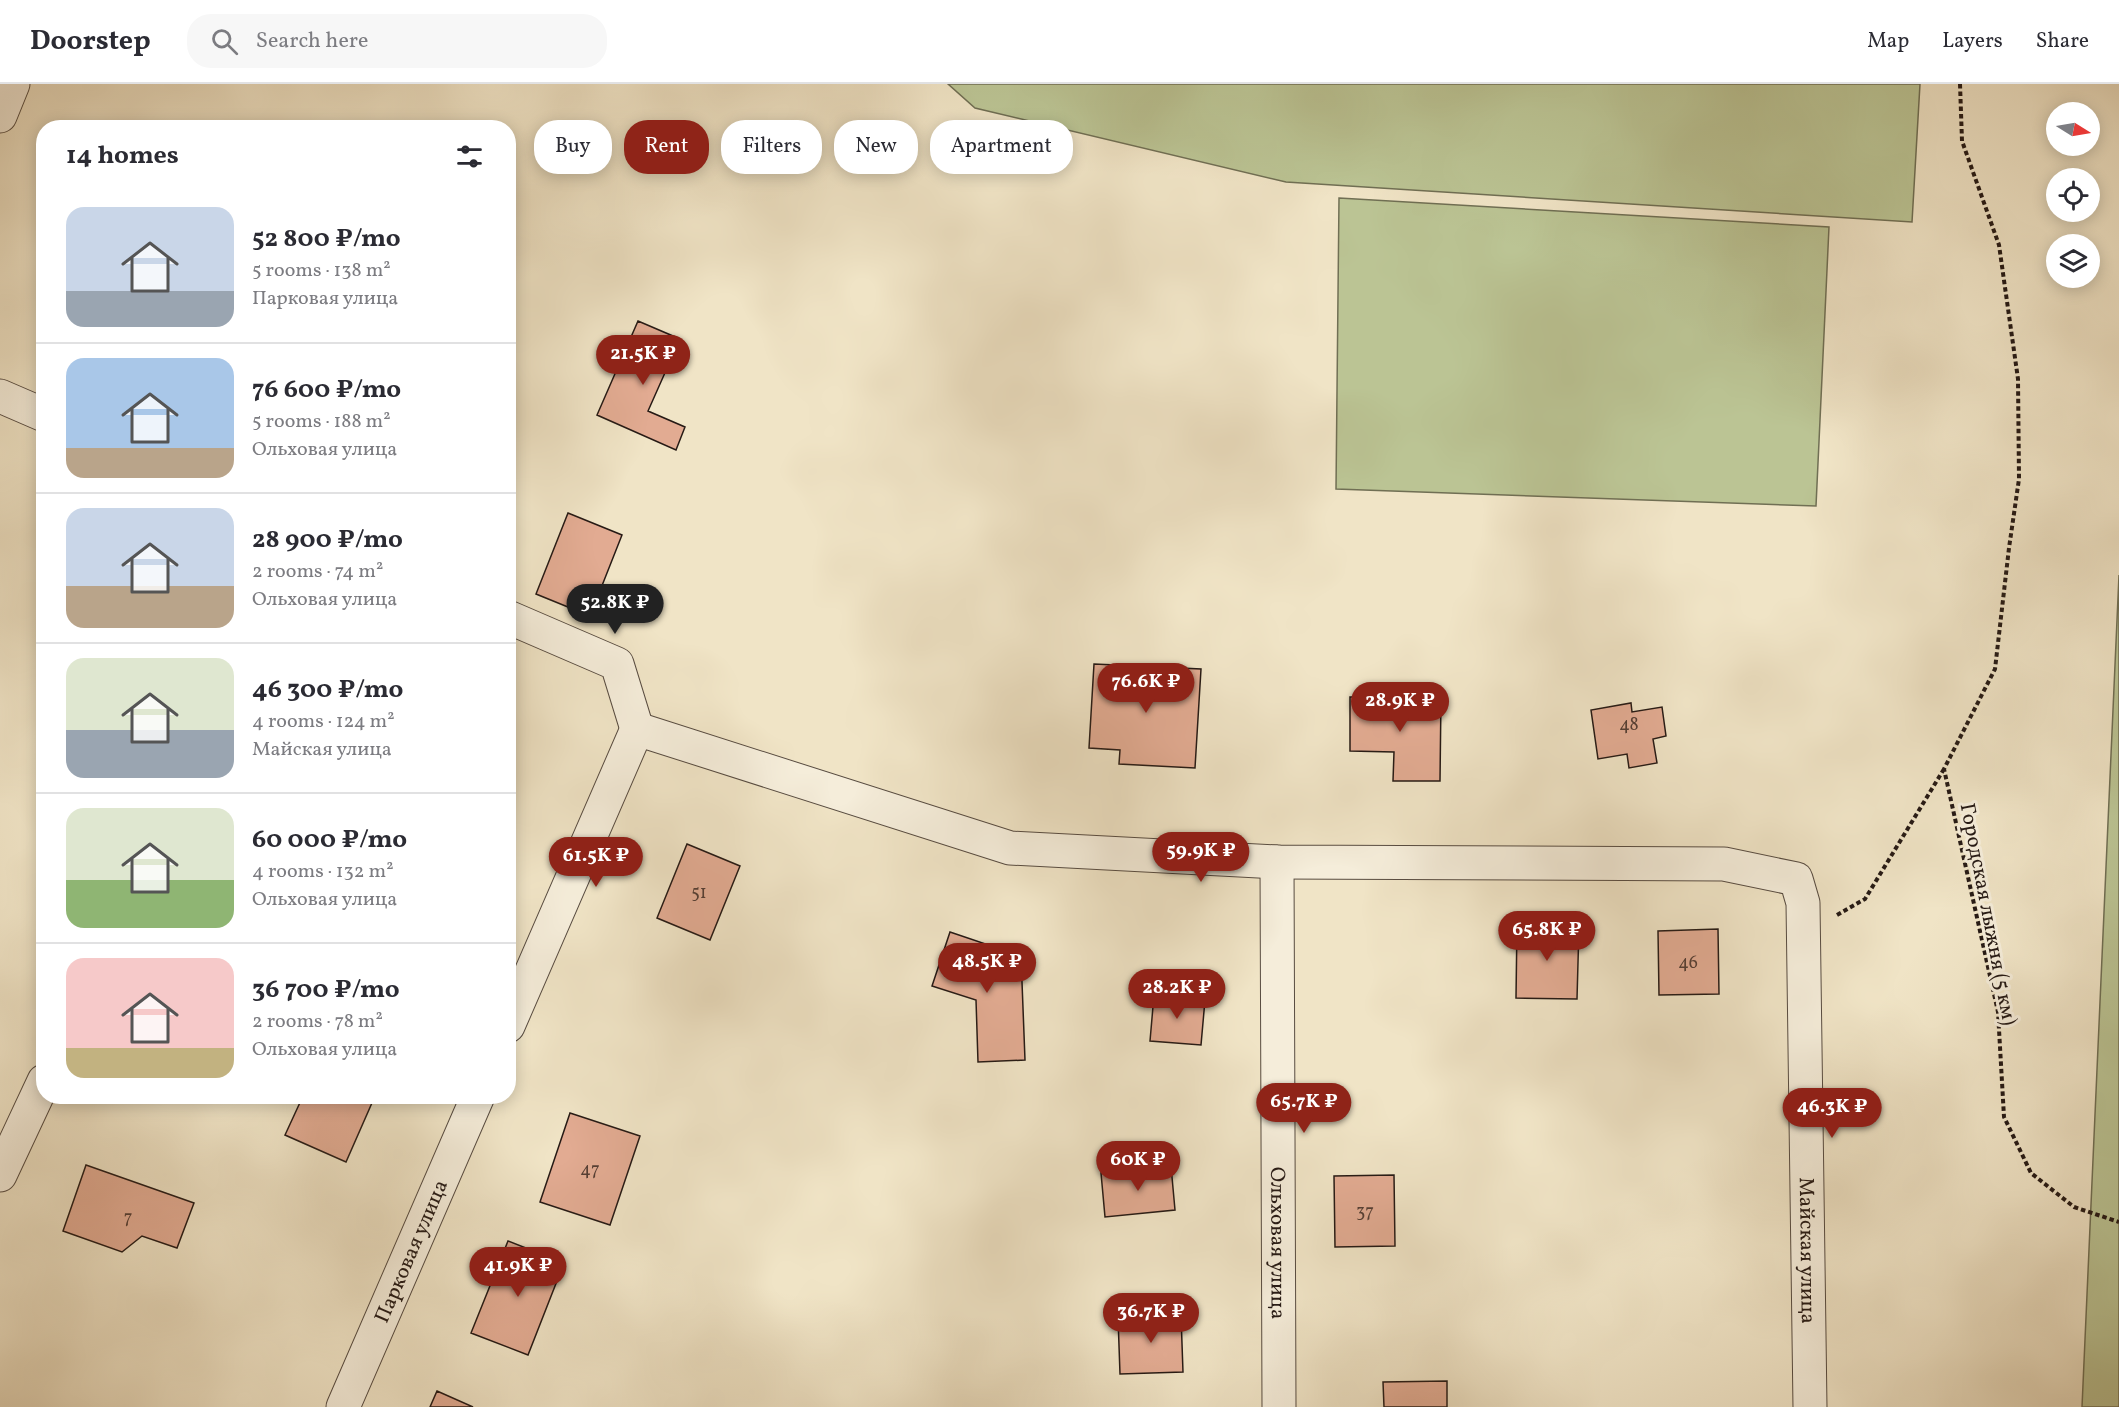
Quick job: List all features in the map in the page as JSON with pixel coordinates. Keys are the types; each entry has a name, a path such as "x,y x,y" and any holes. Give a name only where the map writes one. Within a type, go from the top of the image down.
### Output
{"street":[{"path":"0,116 13,84"},
{"path":"0,396 36,412"},
{"path":"516,620 617,664 637,729 516,1008"},
{"path":"637,729 1010,848 1277,862"},
{"name":"Майская улица","path":"1277,862 1725,864 1796,879 1803,903 1810,1407"},
{"name":"Ольховая улица","path":"1277,862 1279,1407"},
{"path":"0,1176 36,1098"},
{"name":"Парковая улица","path":"343,1407 475,1104"}],"path":[{"name":"Городская лыжня (5 км)","path":"1803,935 1864,899 1944,769 1995,669 2019,479 2018,379 1999,245 1962,141 1960,84"},
{"name":"Городская лыжня (5 км)","path":"1944,769 1998,1012 2004,1116 2031,1173 2074,1207 2119,1222"}],"green space":[{"path":"948,84 1920,84 1912,222 1286,182 1073,131 1073,120 1025,120 975,108"},
{"path":"1339,198 1829,227 1816,506 1336,489"},
{"path":"2119,575 2119,1407 2082,1407"}],"building":[{"path":"638,321 680,339 648,411 685,427 676,450 597,415"},
{"path":"568,513 622,535 590,616 536,594"},
{"path":"1094,664 1201,669 1195,768 1119,764 1120,750 1089,748"},
{"path":"1350,697 1441,697 1440,781 1393,781 1394,752 1350,751"},
{"path":"1631,703 1632,712 1662,707 1666,736 1653,739 1657,763 1629,768 1627,754 1598,759 1591,710"},
{"path":"687,844 740,866 710,940 657,918"},
{"path":"1517,924 1579,926 1577,999 1516,998"},
{"path":"1718,929 1719,994 1659,995 1658,931"},
{"path":"950,932 1021,956 1025,1060 978,1062 976,1000 932,986"},
{"path":"1154,995 1205,1000 1201,1045 1150,1041"},
{"path":"299,1104 371,1104 346,1162 285,1135"},
{"path":"570,1113 640,1136 610,1225 540,1202"},
{"path":"86,1165 194,1203 177,1248 142,1236 122,1252 63,1231"},
{"path":"1171,1166 1175,1210 1105,1217 1101,1173"},
{"path":"1394,1175 1395,1246 1335,1247 1334,1176"},
{"path":"508,1241 564,1263 528,1355 471,1333"},
{"path":"1181,1315 1183,1372 1120,1374 1118,1317"},
{"path":"1447,1381 1447,1407 1384,1407 1383,1382"},
{"path":"437,1391 473,1407 430,1407"}]}
